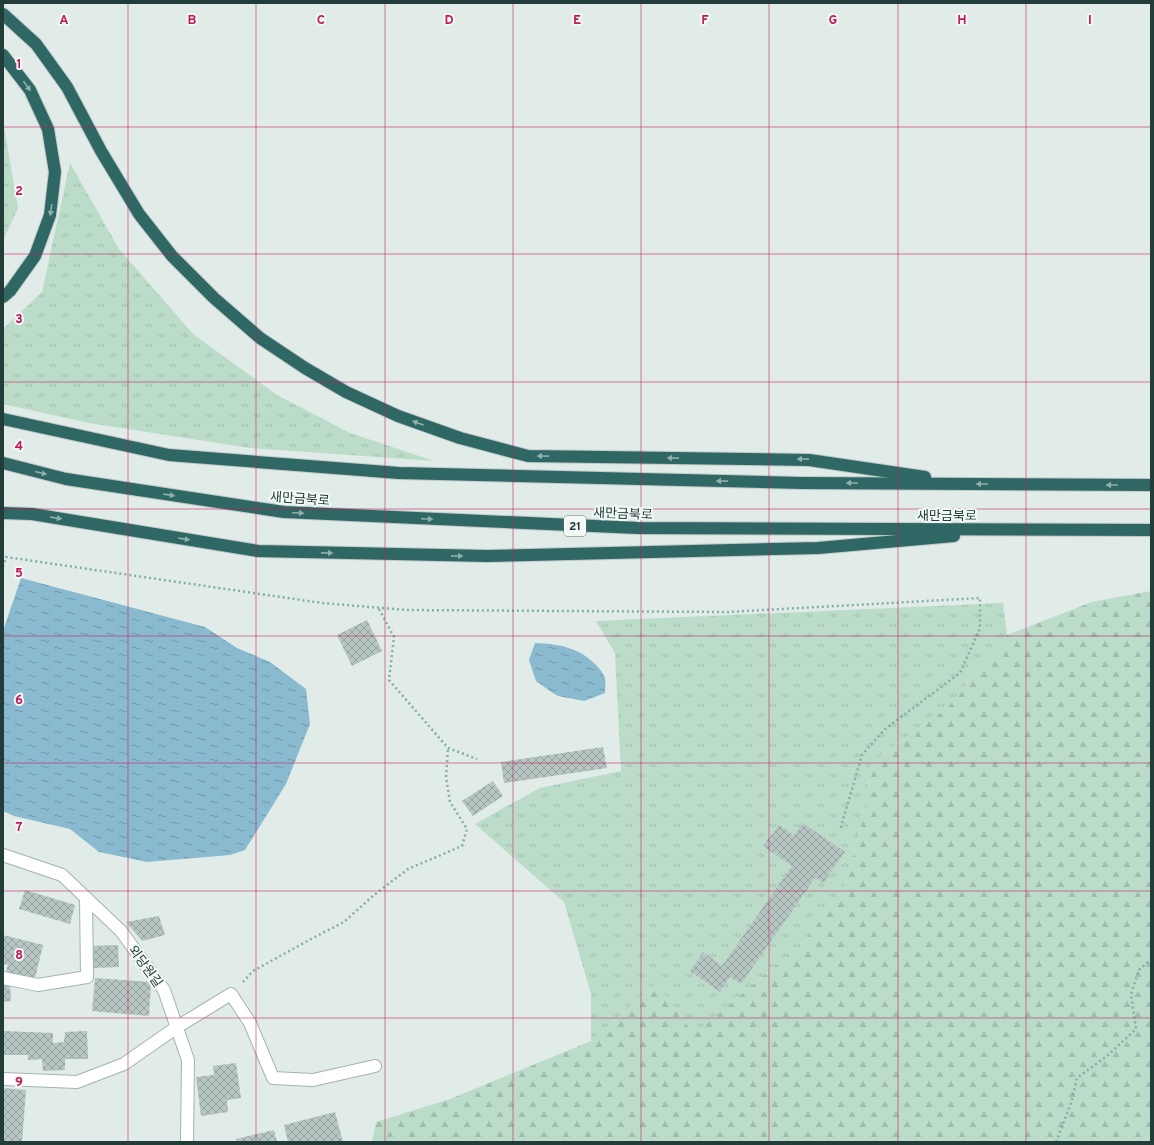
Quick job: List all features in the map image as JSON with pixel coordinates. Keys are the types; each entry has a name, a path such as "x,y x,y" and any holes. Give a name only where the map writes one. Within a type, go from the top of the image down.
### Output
{"highway":[{"path":"3,14 36,44 67,87 101,152 139,214 172,256 214,298 260,338 305,368 346,392 398,416 453,436 528,456 809,460 966,484"},
{"path":"3,55 30,90 48,129 55,172 50,215 36,256 10,291 3,297"},
{"path":"3,420 169,455 399,473 802,483 1151,485"},
{"name":"새만금북로","path":"3,463 66,479 284,512 638,528 1151,530"},
{"path":"3,513 32,514 258,551 479,556 818,548 1032,529"}],"street":[{"name":"외당원길","path":"3,855 62,875 121,931 164,990 188,1060 187,1142"},
{"path":"3,978 38,985 87,977 86,898"},
{"path":"3,1079 77,1082 124,1064 177,1027 231,994 250,1023 273,1078 313,1080 374,1066"}],"path":[{"path":"3,567 6,557 322,603 406,610 728,612 980,598 980,628 960,673 886,729 862,755 840,830"},
{"path":"379,608 394,637 389,680 448,748 477,760"},
{"path":"231,994 253,971 344,922 374,895 408,870 462,846 467,829 450,802 446,777 448,748"},
{"path":"1056,1142 1071,1103 1077,1078 1107,1056 1136,1029 1131,994 1139,970 1151,959"}],"green space":[{"path":"3,121 18,208 3,241"},
{"path":"70,163 119,249 193,334 277,395 350,433 434,461 250,448 89,423 3,404 3,329 42,292"},
{"path":"1151,591 1151,1142 372,1142 376,1122 450,1099 591,1041 656,984 694,1034 804,942 845,885 860,832 872,762 947,708 1007,635 1092,602"},
{"path":"1003,603 1007,635 947,708 872,762 860,832 845,885 804,942 694,1034 656,984 591,1041 591,994 564,902 475,824 540,788 621,771 615,653 596,621"}],"water":[{"path":"21,578 205,627 237,648 270,662 306,689 310,724 286,784 245,850 230,855 147,862 99,852 70,829 14,816 3,811 3,631"},
{"path":"535,643 552,644 575,650 589,659 602,672 605,678 605,693 584,701 558,696 536,681 529,660"}],"building":[{"path":"367,620 382,651 352,666 337,635"},
{"path":"603,747 607,768 504,783 501,762"},
{"path":"493,781 503,796 473,816 462,801"},
{"path":"803,823 845,852 823,883 815,878 741,984 730,977 720,992 690,971 703,952 722,966 792,866 763,846 779,825 794,835"},
{"path":"25,890 75,905 70,924 19,909"},
{"path":"159,916 165,935 142,941 126,922"},
{"path":"3,935 43,945 34,982 5,975 8,965 3,964"},
{"path":"118,945 119,967 92,968 91,946"},
{"path":"95,978 151,982 149,1016 92,1011"},
{"path":"3,984 10,984 11,1001 3,1002"},
{"path":"3,1031 53,1033 53,1043 64,1042 65,1032 87,1031 88,1059 65,1059 65,1070 43,1071 42,1059 28,1060 28,1055 3,1055"},
{"path":"236,1063 241,1098 227,1100 228,1112 201,1116 196,1077 214,1075 213,1066"},
{"path":"3,1088 26,1090 22,1142 3,1142"},
{"path":"335,1112 343,1142 288,1142 284,1125"},
{"path":"274,1130 277,1142 237,1142 236,1139"}]}
